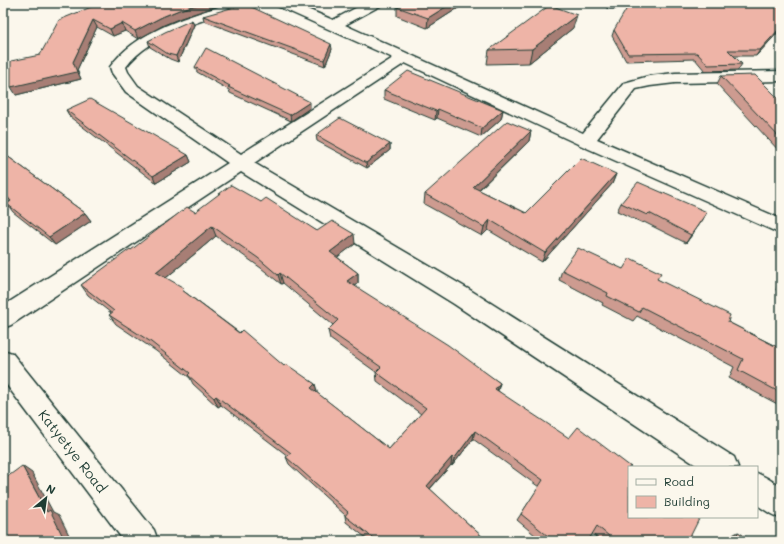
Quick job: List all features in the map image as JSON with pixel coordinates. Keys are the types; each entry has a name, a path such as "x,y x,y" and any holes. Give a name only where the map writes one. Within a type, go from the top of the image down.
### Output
{"street":[{"path":"246,3 226,9 162,34 135,48 122,59 118,67 120,73 132,90 242,164 462,297 722,466"},
{"path":"282,3 334,25 586,141 781,227"},
{"path":"334,25 376,3"},
{"path":"3,318 404,58"},
{"path":"586,141 630,86 649,81 675,78 781,76"},
{"name":"Katyetye Road","path":"3,361 143,541"},
{"path":"758,489 781,504"}],"building":[{"path":"101,3 202,3 162,17 135,31 122,23 110,29 93,20 73,62 77,72 11,87 11,61 40,55 59,20"},
{"path":"403,3 452,3 428,18 397,7"},
{"path":"630,3 781,3 781,27 760,50 728,50 742,64 708,65 697,53 628,54 614,30"},
{"path":"245,4 331,44 324,60 203,16"},
{"path":"550,5 577,15 532,49 489,50"},
{"path":"192,20 176,56 168,54 148,41 165,32"},
{"path":"206,48 310,102 290,115 228,87 230,86 195,67"},
{"path":"408,71 503,110 482,128 438,109 436,111 384,90"},
{"path":"755,75 781,101 781,139 721,76"},
{"path":"90,99 188,155 153,176 66,110"},
{"path":"340,118 390,144 366,163 316,135"},
{"path":"507,121 531,131 473,187 526,213 581,158 616,174 545,253 490,220 484,227 425,194"},
{"path":"3,153 85,213 49,237 7,204 11,201 3,192"},
{"path":"638,182 707,212 691,235 649,213 647,215 621,203"},
{"path":"231,185 261,202 266,198 317,231 332,221 354,234 330,252 358,273 347,281 448,345 500,383 495,389 569,438 578,427 630,466 628,466 628,518 700,518 688,541 615,541 597,526 588,541 554,541 521,514 543,480 475,431 454,459 452,457 427,486 487,541 383,541 382,539 377,541 345,516 348,512 286,457 291,453 216,396 214,398 188,375 190,373 151,342 109,315 114,311 81,285 130,249 131,250 187,207 195,212","holes":["212,226 258,258 278,275 280,273 338,320 328,330 381,367 376,372 426,408 389,449 311,388 315,384 286,364 284,366 242,330 239,333 182,290 184,288 156,272"]},
{"path":"578,248 623,269 630,258 661,273 657,279 730,315 728,322 781,349 781,393 738,370 743,359 642,307 639,312 607,296 608,293 562,270"},
{"path":"22,466 47,512 50,510 65,541 3,541 3,480"},
{"path":"738,532 752,541 735,541"}]}
